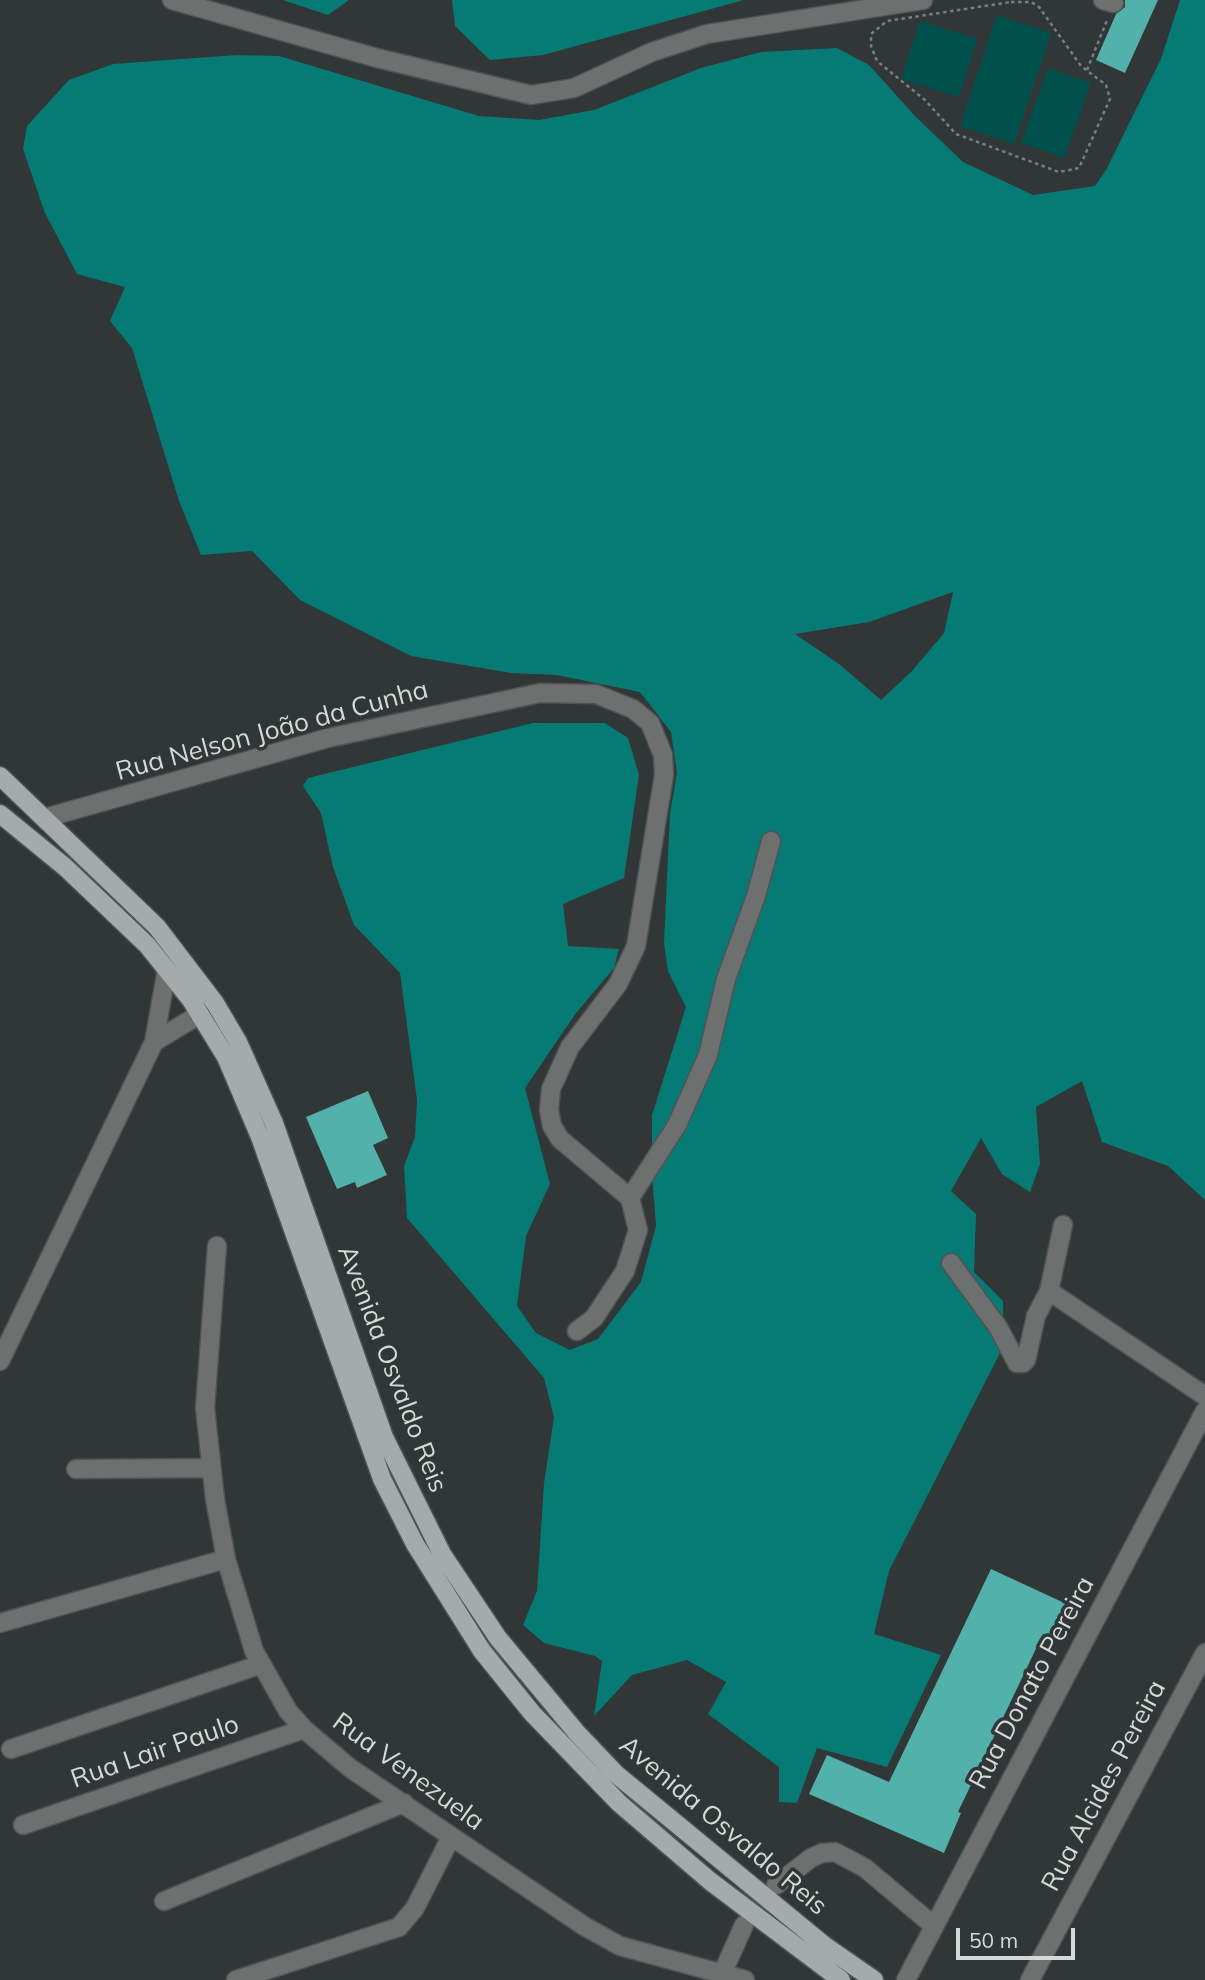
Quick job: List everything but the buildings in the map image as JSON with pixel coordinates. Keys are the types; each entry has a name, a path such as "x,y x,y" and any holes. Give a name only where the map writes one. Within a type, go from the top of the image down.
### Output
{"main road":[{"name":"Avenida Osvaldo Reis","path":"0,776 157,927 215,1003 238,1042 274,1123 384,1437 422,1519 481,1614 577,1733 616,1774 825,1946 874,1980"},
{"name":"Avenida Osvaldo Reis","path":"0,814 65,867 147,945 200,1014 226,1057 252,1114 382,1479 415,1544 461,1620 531,1713 619,1802 710,1881 841,1980"}],"street":[{"path":"172,0 377,58 531,94 574,88 652,52 707,34 923,0"},
{"name":"Rua Nelson João da Cunha","path":"45,818 328,738 508,699 575,692 596,694 633,709 650,723 663,755 664,775 642,925 628,968 561,1064 551,1089 549,1110 552,1126 560,1139 630,1198"},
{"path":"577,1332 594,1318 625,1271 638,1230 630,1198 677,1125 708,1055 726,979 756,896 771,841"},
{"path":"0,1361 153,1042 167,969"},
{"path":"153,1042 200,1014"},
{"path":"951,1263 998,1327 1017,1363 1026,1360 1036,1316 1049,1291 1063,1225"},
{"name":"Rua Venezuela","path":"217,1246 205,1408 211,1468 226,1559 259,1665 275,1692 304,1729 350,1768 604,1938 639,1952 745,1980"},
{"path":"1049,1291 1205,1396"},
{"name":"Rua Donato Pereira","path":"906,1980 1205,1411"},
{"path":"76,1469 211,1468"},
{"path":"0,1623 226,1559"},
{"name":"Rua Alcides Pereira","path":"1030,1980 1205,1653"},
{"path":"11,1749 259,1665"},
{"name":"Rua Lair Paulo","path":"23,1825 304,1729"},
{"path":"164,1901 404,1803"},
{"path":"236,1980 399,1927 415,1908 451,1837"},
{"path":"776,1885 811,1858 822,1853 835,1852 865,1868 934,1926"},
{"path":"722,1974 744,1925"}],"path":[{"path":"1010,2 1031,2 1039,8 1081,66 1087,70 1106,85 1110,99 1079,168 1059,172 956,134 925,100 877,61 871,46 871,34 887,21 1010,2"},
{"path":"1087,70 1108,2"}],"shaded area":[{"path":"283,0 349,0 328,15"},
{"path":"452,0 744,0 543,55 490,60 455,26"},
{"path":"1180,0 1205,0 1205,1200 1168,1166 1102,1142 1082,1081 1036,1107 1040,1164 1030,1192 1002,1174 981,1138 951,1191 976,1214 974,1272 1003,1301 1004,1345 889,1571 874,1634 941,1655 887,1767 817,1748 797,1803 779,1802 779,1767 708,1714 726,1682 687,1660 632,1675 594,1716 602,1661 595,1656 544,1643 523,1625 537,1591 544,1483 554,1417 544,1378 407,1218 404,1166 415,1137 417,1100 400,973 354,925 333,867 321,813 303,786 308,778 533,723 605,723 628,738 639,775 624,878 563,904 568,946 619,949 614,968 576,1013 525,1088 550,1184 526,1236 517,1306 536,1333 570,1350 598,1339 641,1282 656,1226 652,1174 652,1115 686,1007 668,971 664,943 670,813 677,773 671,732 640,692 557,675 511,673 411,656 300,600 252,551 201,555 179,501 132,348 110,321 125,287 77,274 45,213 23,149 27,126 69,80 113,64 237,55 279,56 479,116 539,120 594,110 701,68 761,52 837,48 869,65 915,116 963,162 1033,195 1095,186 1106,170 1161,59","holes":["953,592 944,633 912,671 881,700 839,664 795,634 869,622"]},
{"path":"997,15 1051,33 1014,144 960,126"},
{"path":"920,21 977,39 959,97 901,79"},
{"path":"1048,68 1091,83 1064,158 1021,143"}]}
